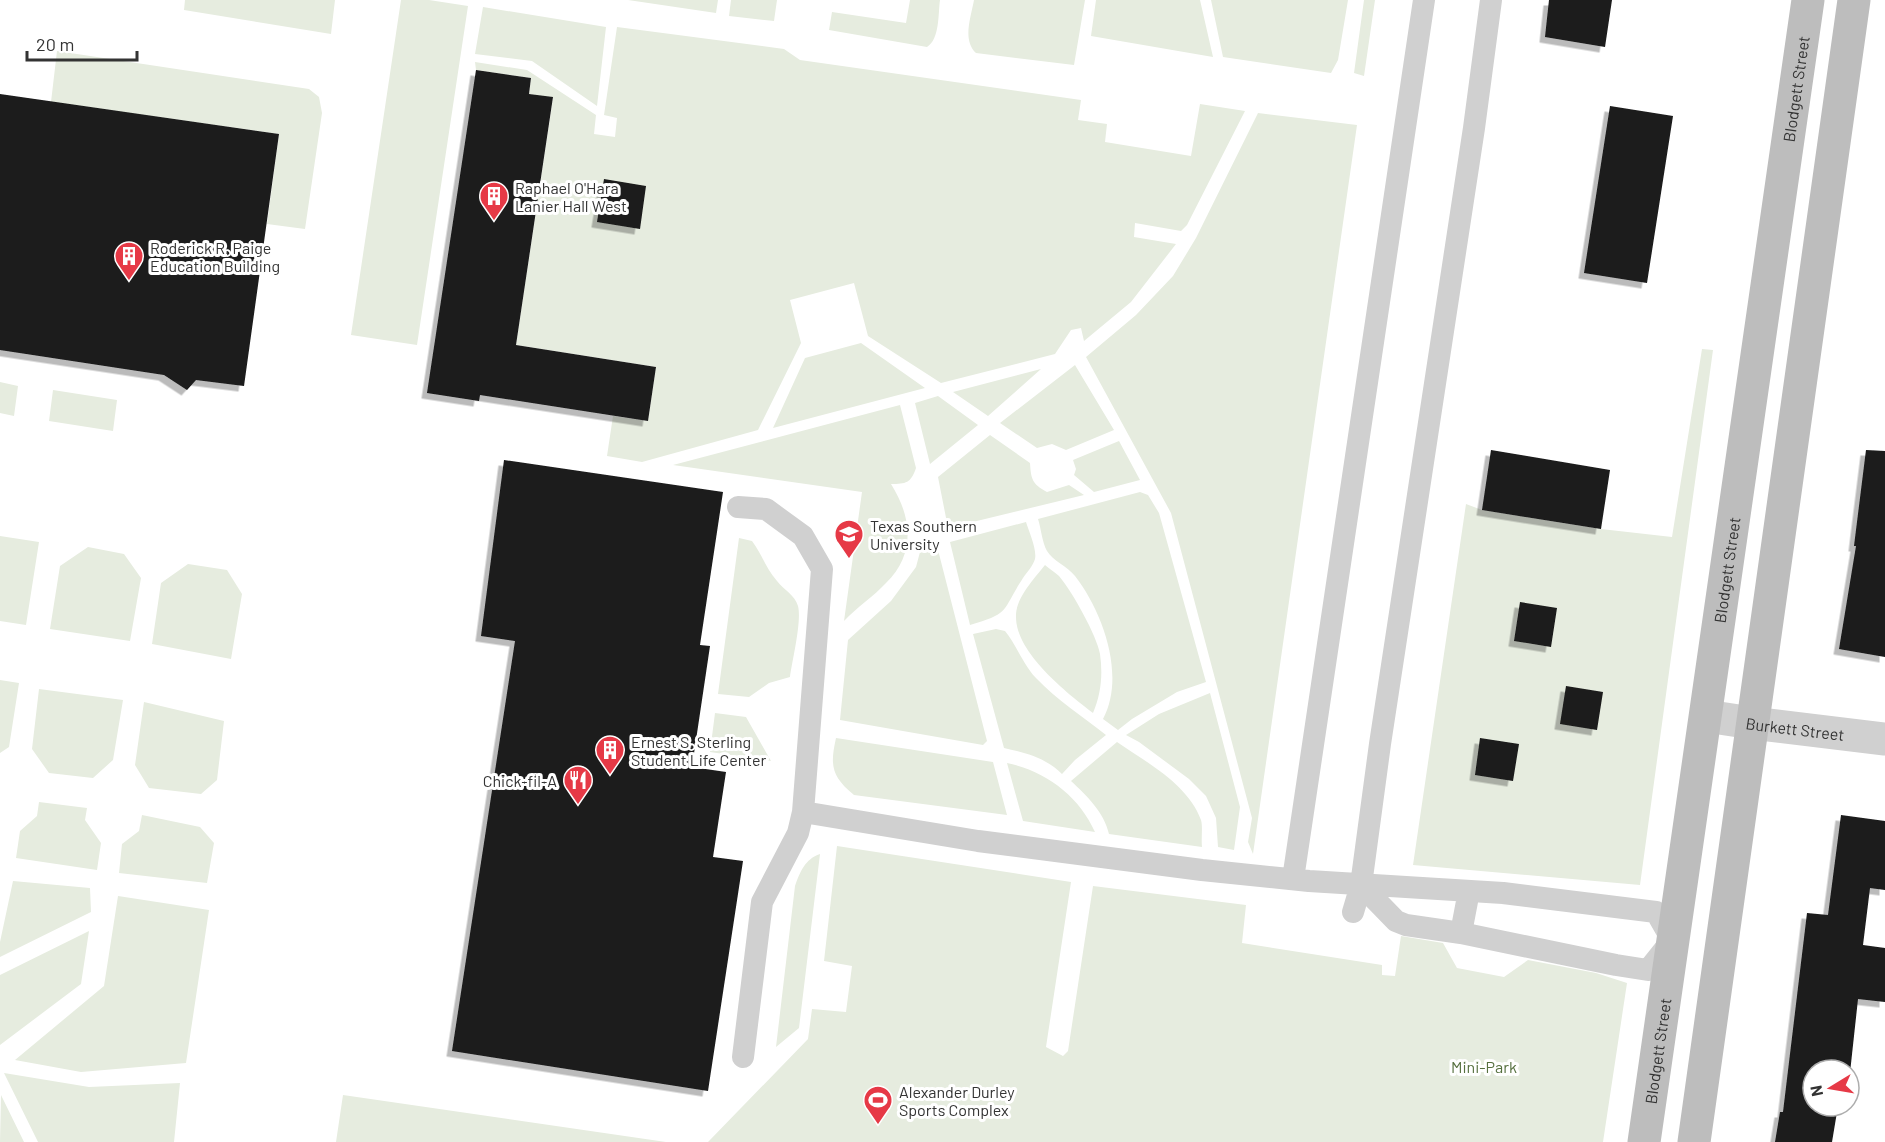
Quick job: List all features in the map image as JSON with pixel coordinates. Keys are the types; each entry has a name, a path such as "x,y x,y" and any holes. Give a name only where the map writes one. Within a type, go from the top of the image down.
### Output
{"main road":[{"name":"Blodgett Street","path":"1644,1142 1808,0"},
{"path":"1694,1142 1854,0"},
{"path":"1796,80 1842,85"},
{"path":"1672,940 1720,948"}],"street":[{"name":"Burkett Street","path":"1706,716 1885,739"}],"lane":[{"path":"1293,879 1424,0"},
{"path":"1353,912 1361,885 1491,0"},
{"path":"738,507 766,509 803,536 822,569 803,812 798,833 762,902 743,1057"},
{"path":"803,812 978,841 1202,870 1361,885 1514,895 1656,912 1672,940 1648,970 1616,965 1461,933 1406,925 1396,921 1361,885"},
{"path":"1461,933 1469,891"}],"green space":[{"path":"185,0 335,0 331,34 184,10"},
{"path":"401,0 429,0 468,6 417,345 351,335"},
{"path":"628,0 718,0 716,13"},
{"path":"731,0 777,0 774,21 729,16"},
{"path":"910,0 940,0 936,32 927,47 829,30 832,12 906,23"},
{"path":"974,0 1085,0 1074,65 976,53 969,42 968,35"},
{"path":"1096,0 1200,0 1213,57 1091,36"},
{"path":"1211,0 1348,0 1338,60 1331,73 1223,57"},
{"path":"1364,0 1375,0 1364,76 1354,73"},
{"path":"483,7 606,27 597,106 532,61 475,54"},
{"path":"617,27 784,49 800,60 1081,100 1078,120 1107,124 1105,142 1191,156 1200,104 1245,111 1187,225 1181,231 1135,223 1134,237 1176,244 1131,302 1084,341 1081,328 1071,330 1055,354 941,383 868,336 854,283 790,300 801,343 758,430 642,462 607,456 613,416 648,421 656,367 516,345 553,98 529,94 531,78 476,70 475,62 527,70 596,115 594,134 615,137 617,118 604,115"},
{"path":"57,51 309,89 319,97 322,113 305,229 267,224 279,134 51,102"},
{"path":"1258,113 1357,125 1253,854 1248,842 1252,818 1171,513 1086,357 1136,315 1173,276 1196,238"},
{"path":"861,343 925,388 773,428 805,358"},
{"path":"1702,349 1713,350 1640,885 1413,865 1466,504 1482,510 1601,529 1672,537"},
{"path":"1075,365 1114,430 1066,450 1052,444 1037,448 1000,423"},
{"path":"1041,369 988,416 953,392"},
{"path":"0,382 18,386 14,416 0,413"},
{"path":"53,390 117,400 113,431 49,421"},
{"path":"938,396 978,425 930,464 915,403"},
{"path":"900,405 916,468 907,482 891,484 907,522 906,548 896,572 844,621 862,492 673,465"},
{"path":"990,435 1030,463 1033,481 1042,489 1047,492 1069,485 1084,495 948,528 938,477"},
{"path":"1119,441 1140,480 1094,492 1074,475 1076,469 1073,460"},
{"path":"1140,492 1148,495 1159,513 1206,682 1177,692 1118,730 1103,719 1110,702 1112,664 1102,626 1094,607 1075,576 1047,551 1038,519"},
{"path":"1026,522 1035,550 1033,564 1004,610 970,625 950,542"},
{"path":"0,536 39,542 26,625 0,621"},
{"path":"739,538 752,541 773,576 794,599 799,613 790,677 769,683 749,697 718,694"},
{"path":"927,546 933,546 938,550 987,741 983,745 840,720 848,640 891,601 916,567 920,552"},
{"path":"88,547 124,554 141,578 130,641 50,629 60,566"},
{"path":"188,564 227,570 242,594 231,659 152,644 161,583"},
{"path":"1045,565 1059,576 1070,592 1098,646 1101,662 1100,692 1093,713 1045,671 1024,644 1018,631 1016,617 1019,603 1026,589"},
{"path":"996,629 1005,631 1027,667 1044,686 1106,735 1075,760 1062,774 1042,760 1004,748 973,634"},
{"path":"0,680 19,683 9,747 0,753"},
{"path":"39,689 123,700 113,760 93,778 49,773 32,749"},
{"path":"1210,693 1240,807 1234,850 1218,847 1216,818 1206,796 1189,779 1126,735 1159,714"},
{"path":"144,702 224,721 217,780 201,794 149,788 135,765"},
{"path":"715,713 746,717 771,761 710,752"},
{"path":"836,738 993,762 1007,815 854,795 841,782 834,770 833,756"},
{"path":"1117,742 1165,775 1186,795 1201,820 1202,847 1109,834 1099,812 1071,781"},
{"path":"1007,763 1035,772 1060,787 1080,807 1095,832 1023,821"},
{"path":"39,802 87,808 85,820 101,843 97,870 16,858 20,831 37,816"},
{"path":"142,815 200,827 214,843 207,883 119,873 122,844 139,831"},
{"name":"Mini-Park","path":"837,846 1071,882 1046,1047 1063,1056 1068,1051 1093,886 1246,905 1242,943 1382,965 1382,975 1395,976 1401,936 1443,943 1457,968 1504,977 1528,960 1596,973 1627,983 1603,1142 708,1142 808,1039 812,1009 846,1012 852,966 824,961"},
{"path":"820,854 799,1028 776,1047 795,886 807,863"},
{"path":"13,881 90,888 91,912 0,957 0,942"},
{"path":"118,896 209,910 186,1063 81,1072 15,1060 104,986"},
{"path":"89,931 81,984 0,1045 0,975"},
{"path":"4,1073 89,1087 180,1083 174,1142 38,1142"},
{"path":"1,1095 24,1142 0,1142"},
{"path":"343,1095 666,1142 336,1142"}],"building":[{"path":"1549,0 1612,0 1605,47 1545,37"},
{"name":"Raphael O'Hara Lanier Hall West","path":"476,70 531,78 529,94 553,97 516,345 656,367 648,421 480,395 479,401 427,393"},
{"name":"Roderick R. Paige Education Building","path":"0,94 279,134 244,386 196,380 187,390 164,375 0,350"},
{"path":"1610,106 1673,116 1647,283 1584,273"},
{"path":"604,179 646,186 640,229 597,222"},
{"path":"1491,450 1610,470 1601,529 1482,510"},
{"path":"1866,450 1885,451 1885,657 1839,649 1856,546 1854,546"},
{"name":"Ernest S. Sterling Student Life Center","path":"504,460 723,492 700,645 710,646 692,767 726,772 713,857 743,861 708,1091 452,1051 515,641 481,636"},
{"path":"1520,602 1557,608 1551,647 1514,641"},
{"path":"1566,686 1603,692 1597,730 1560,724"},
{"path":"1480,738 1519,744 1513,781 1475,775"},
{"path":"1841,815 1885,821 1885,890 1870,888 1863,945 1885,948 1885,1002 1858,999 1852,1058 1801,1058 1801,1118 1836,1118 1832,1142 1775,1142 1780,1112 1783,1112 1807,913 1828,915"}],"place":[{"name":"Raphael O'Hara Lanier Hall West","path":"494,222"},
{"name":"Roderick R. Paige Education Building","path":"129,282"},
{"name":"Texas Southern University","path":"849,560"},
{"name":"Ernest S. Sterling Student Life Center","path":"610,776"},
{"name":"Chick-fil-A","path":"578,806"},
{"name":"Alexander Durley Sports Complex","path":"878,1126"}]}
